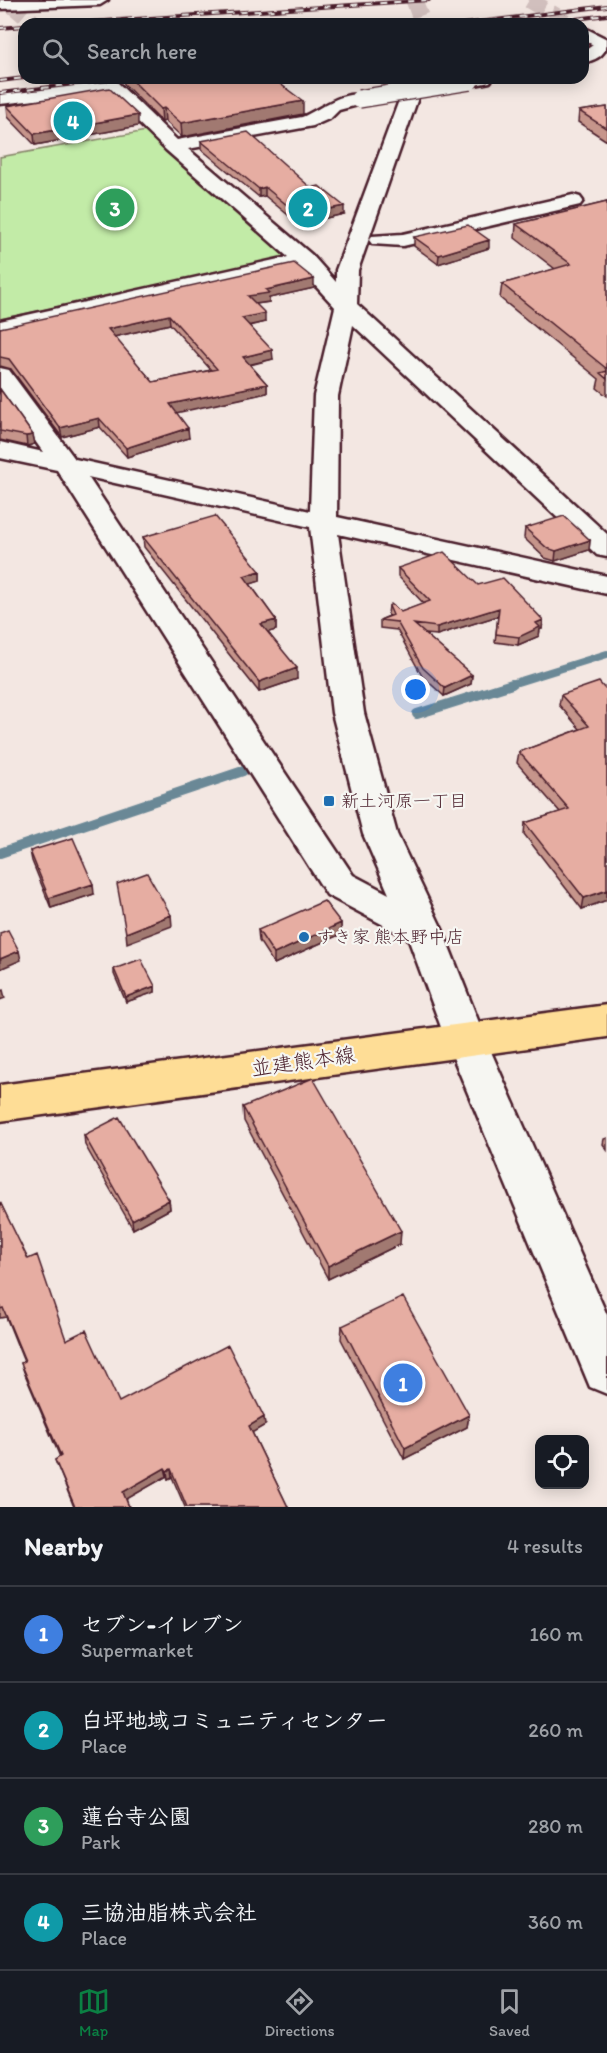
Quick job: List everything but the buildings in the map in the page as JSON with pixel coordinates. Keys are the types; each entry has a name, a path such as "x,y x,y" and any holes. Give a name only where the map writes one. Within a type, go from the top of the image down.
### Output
{"main road":[{"name":"並建熊本線","path":"0,1103 465,1038 607,1021"}],"street":[{"path":"5,3 100,0"},
{"path":"589,35 602,43 598,51 589,55"},
{"path":"411,84 410,95 347,270 346,306 351,360 326,396 322,523 348,713 380,834 423,928 465,1038 607,1370"},
{"path":"394,196 428,95 429,84"},
{"path":"173,146 307,122 325,114 333,106 359,99 448,84"},
{"path":"0,99 111,86 173,146 304,260 346,306 607,549"},
{"path":"379,240 403,240 573,201"},
{"path":"346,306 370,267 387,218"},
{"path":"0,328 304,260"},
{"path":"351,360 381,354 401,357"},
{"path":"0,375 67,466 340,885 423,928"},
{"path":"0,450 607,585"}],"green space":[{"path":"146,131 286,258 0,319 0,157"}],"waterway":[{"path":"508,685 607,654"},
{"path":"417,714 512,684"},
{"path":"0,853 243,771"}],"tunnel":[{"path":"414,0 421,18"},
{"path":"529,0 559,18"},
{"path":"11,4 28,18"}],"railway":[{"path":"151,18 429,0"},
{"path":"511,18 607,6"},
{"path":"584,18 607,15"},
{"path":"0,28 18,26"},
{"path":"0,81 18,79"},
{"path":"0,93 75,84"}],"place":[{"name":"三協油脂株式会社","path":"73,121"},
{"name":"蓮台寺公園","path":"115,208"},
{"name":"白坪地域コミュニティセンター","path":"308,208"},
{"name":"新土河原一丁目","path":"329,801"},
{"name":"すき家 熊本野中店","path":"304,937"},
{"name":"セブン-イレブン","path":"403,1383"}]}
